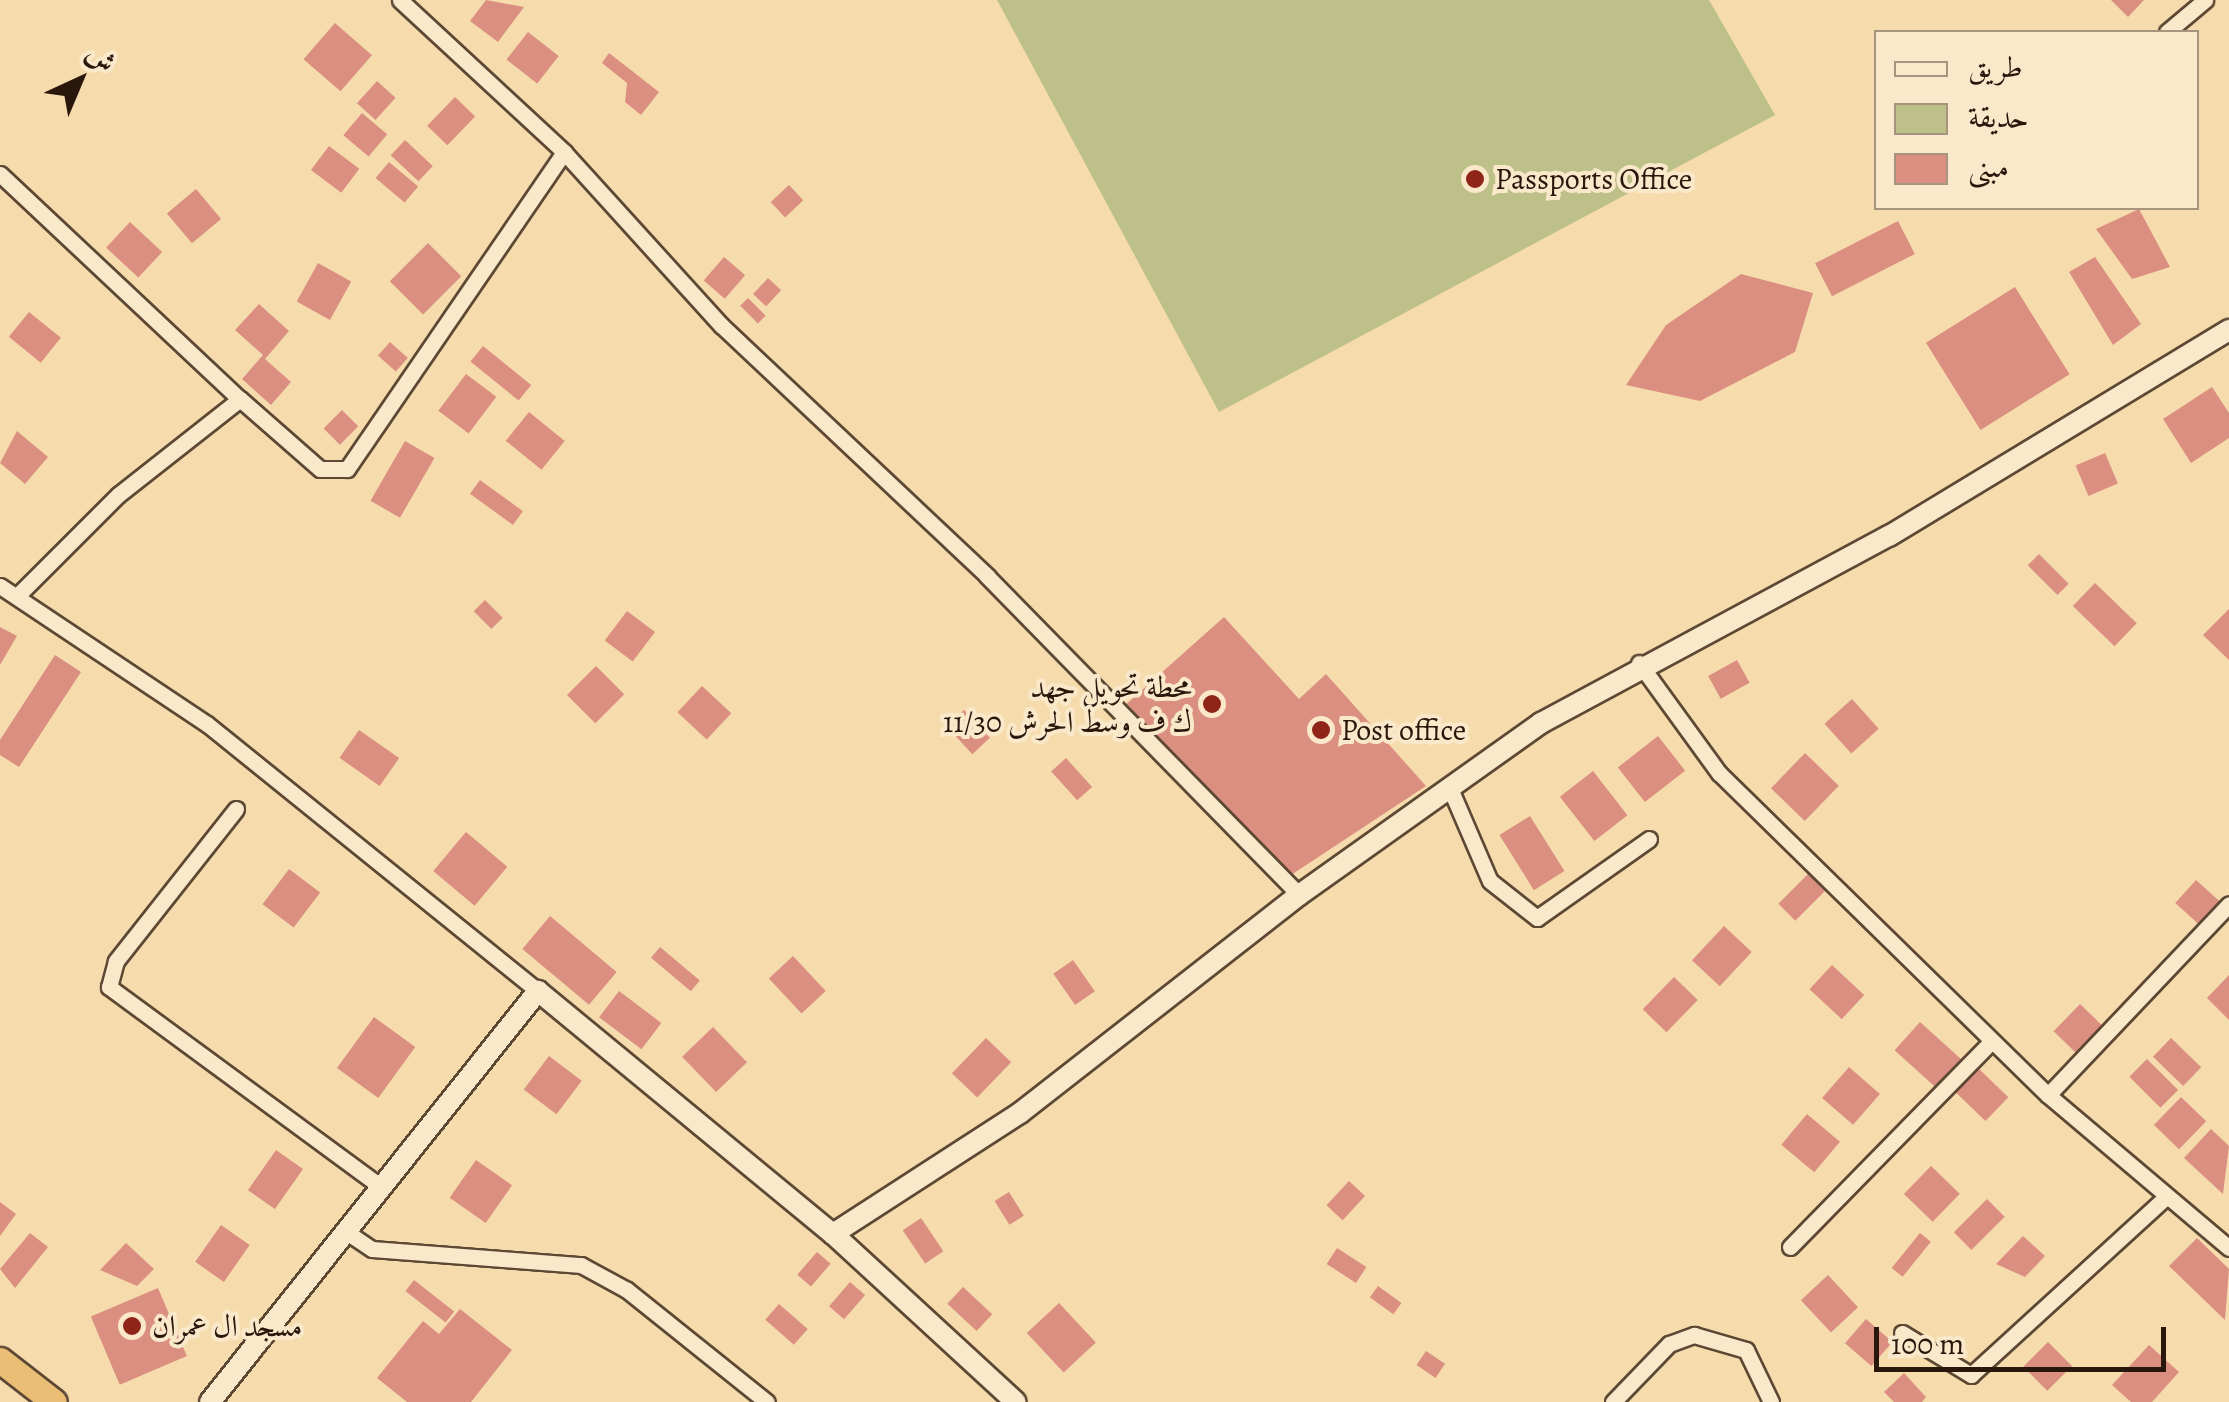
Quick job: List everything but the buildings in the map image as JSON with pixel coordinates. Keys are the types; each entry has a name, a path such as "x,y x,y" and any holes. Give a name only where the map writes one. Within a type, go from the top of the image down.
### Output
{"highway":[{"path":"0,1360 54,1402"}],"street":[{"path":"400,0 564,152 722,326 987,576 1299,895"},
{"path":"2169,30 2205,0"},
{"path":"0,174 320,469 347,469 564,152"},
{"path":"833,1234 1020,1112 1299,895 1450,786 1639,664 1889,536 2229,330"},
{"path":"17,596 118,495 240,399"},
{"path":"0,586 207,724 833,1234 1016,1402"},
{"path":"1639,664 1720,773 1990,1042 2229,1248"},
{"path":"1450,786 1490,881 1537,918 1649,838"},
{"path":"236,809 116,961 109,987 380,1186"},
{"path":"2048,1095 2229,904"},
{"path":"210,1402 538,991"},
{"path":"1790,1247 1990,1042"},
{"path":"1902,1333 1971,1374 2167,1196"},
{"path":"345,1231 372,1249 581,1265 627,1290 768,1402"},
{"path":"1612,1402 1670,1344 1694,1335 1746,1350 1771,1402"}],"green space":[{"path":"997,0 1709,0 1775,115 1219,412"}],"place":[{"name":"Passports Office","path":"1475,179"},
{"name":"محطة تحويل جهد 11/30 ك ف وسط الحرش","path":"1212,704"},
{"name":"Post office","path":"1321,730"},
{"name":"مسجد ال عمران","path":"132,1326"}]}
